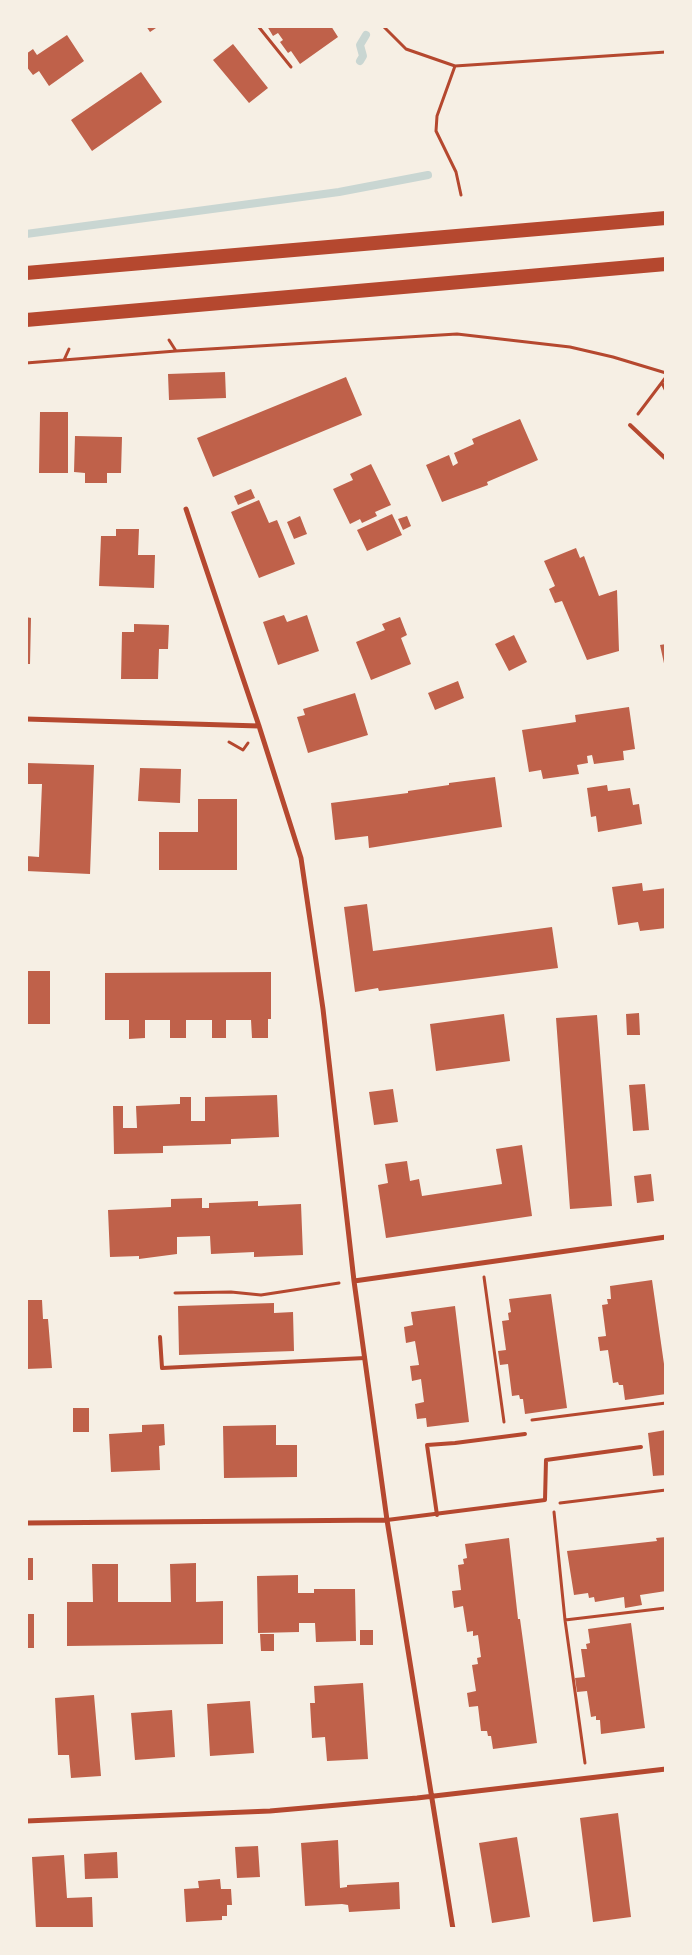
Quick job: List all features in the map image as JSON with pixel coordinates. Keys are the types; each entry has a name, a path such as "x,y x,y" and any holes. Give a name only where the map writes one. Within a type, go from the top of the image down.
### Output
{"highway":[{"path":"26,273 666,218"},
{"path":"26,320 666,264"}],"street":[{"path":"186,509 260,726 300,858 324,1018 354,1281 387,1520 453,1929"},
{"path":"26,719 260,726"},
{"path":"354,1281 666,1237"},
{"path":"26,1523 387,1520"},
{"path":"26,1821 270,1811 431,1796 666,1769"}],"lane":[{"path":"630,425 666,458"},
{"path":"160,1337 162,1368 365,1358"},
{"path":"437,1515 428,1445 455,1444 525,1434"},
{"path":"387,1520 545,1500 546,1460 640,1447"}],"path":[{"path":"258,26 291,67"},
{"path":"383,26 406,49 455,66 666,52"},
{"path":"455,66 437,116 436,131 456,172 461,195"},
{"path":"26,363 176,351 457,334 570,347 613,357 666,375 662,384 630,425"},
{"path":"169,340 176,351"},
{"path":"64,360 69,349"},
{"path":"662,384 666,390"},
{"path":"482,1264 506,1436"},
{"path":"175,1293 231,1292 261,1295 340,1283"},
{"path":"523,1421 666,1403"},
{"path":"504,1424 514,1423"},
{"path":"586,1765 565,1620 553,1504 666,1490"},
{"path":"565,1620 666,1608"}],"building":[{"path":"146,26 159,26 150,32"},
{"path":"267,26 331,26 338,37 300,64 291,51 288,53 280,42 283,40 278,33 273,36"},
{"path":"67,35 84,61 49,86 39,71 33,75 26,66 26,54 33,49 37,55"},
{"path":"233,44 268,88 249,103 213,60"},
{"path":"141,72 162,102 92,151 71,120"},
{"path":"225,372 226,398 169,400 168,374"},
{"path":"346,377 362,415 213,477 197,438"},
{"path":"40,412 68,412 68,473 39,473"},
{"path":"520,419 538,460 487,482 488,485 442,502 426,465 449,455 453,466 458,463 454,453 474,444 472,439"},
{"path":"75,436 122,437 121,473 107,473 107,483 85,483 85,473 74,472"},
{"path":"371,464 391,505 375,512 377,516 362,523 360,519 350,524 333,489 353,480 350,474"},
{"path":"251,489 255,498 238,505 234,496"},
{"path":"259,500 269,523 277,520 295,564 259,578 231,512"},
{"path":"392,514 402,535 367,551 357,530"},
{"path":"300,516 307,534 294,539 287,522"},
{"path":"407,516 411,526 403,530 398,519"},
{"path":"116,529 139,529 138,555 155,555 154,588 99,586 101,536 116,536"},
{"path":"576,548 580,558 584,556 599,596 617,590 619,651 587,660 562,601 555,603 549,589 555,586 544,561"},
{"path":"284,615 287,622 307,615 319,651 278,665 263,622"},
{"path":"26,617 31,618 30,664 26,664"},
{"path":"400,617 407,635 401,638 411,664 371,680 356,642 385,630 382,624"},
{"path":"134,624 169,625 168,649 159,649 158,679 121,679 122,632 134,632"},
{"path":"514,635 527,662 509,671 495,644"},
{"path":"666,644 666,668 665,668 660,645"},
{"path":"458,681 464,698 435,710 428,693"},
{"path":"355,693 368,735 308,753 297,717 305,715 303,709"},
{"path":"629,707 635,749 623,751 624,760 594,764 592,755 587,756 588,763 577,765 579,774 543,779 541,770 529,772 522,730 576,722 575,715"},
{"path":"26,763 94,765 90,874 26,871 26,856 39,857 42,784 26,784"},
{"path":"140,768 181,769 180,803 138,801"},
{"path":"495,777 502,827 369,848 368,836 335,840 331,803 408,793 408,791 449,785 449,783"},
{"path":"607,785 608,791 630,788 633,805 639,804 642,824 598,832 596,816 591,817 587,788"},
{"path":"198,799 237,799 237,870 159,870 159,832 198,832"},
{"path":"642,883 643,891 666,888 666,928 640,931 638,922 618,925 612,887"},
{"path":"367,904 373,951 552,927 558,968 379,991 378,988 355,992 344,907"},
{"path":"26,971 50,971 50,1024 26,1024"},
{"path":"271,972 271,1019 268,1019 268,1038 252,1038 251,1020 226,1020 226,1038 212,1038 212,1020 186,1020 186,1038 170,1038 170,1020 145,1020 145,1038 129,1039 129,1020 105,1020 105,973"},
{"path":"639,1013 640,1035 627,1035 626,1014"},
{"path":"504,1014 510,1061 436,1071 430,1024"},
{"path":"597,1015 612,1206 570,1209 556,1018"},
{"path":"645,1084 649,1130 633,1131 629,1085"},
{"path":"393,1089 398,1122 374,1125 369,1092"},
{"path":"277,1095 279,1137 231,1139 231,1144 163,1146 163,1153 114,1154 113,1106 123,1106 123,1128 137,1128 136,1106 180,1104 180,1097 191,1097 191,1121 205,1121 205,1097"},
{"path":"522,1145 532,1216 386,1238 378,1185 388,1183 385,1164 407,1161 410,1181 419,1179 422,1196 502,1184 496,1149"},
{"path":"651,1174 654,1201 637,1203 634,1176"},
{"path":"202,1198 202,1208 209,1208 209,1203 258,1201 258,1206 301,1204 303,1255 254,1257 254,1252 211,1254 210,1236 177,1237 177,1254 139,1259 139,1256 110,1257 108,1210 171,1207 171,1199"},
{"path":"652,1280 666,1378 666,1394 625,1400 623,1385 619,1385 618,1382 613,1383 608,1350 600,1351 598,1337 606,1336 602,1305 608,1304 607,1299 611,1299 610,1286"},
{"path":"551,1294 567,1408 525,1414 523,1399 520,1399 519,1395 512,1396 508,1364 500,1365 498,1351 506,1350 502,1321 509,1320 508,1313 511,1312 509,1299"},
{"path":"26,1300 42,1300 43,1319 48,1319 52,1368 26,1369"},
{"path":"274,1303 274,1313 293,1312 294,1351 179,1355 178,1306"},
{"path":"455,1306 469,1422 427,1427 426,1418 417,1419 415,1404 424,1402 421,1379 412,1381 410,1366 419,1365 415,1341 406,1343 404,1327 413,1325 411,1312"},
{"path":"73,1408 89,1408 89,1432 73,1432"},
{"path":"164,1424 165,1445 159,1446 160,1470 111,1472 109,1434 142,1432 142,1425"},
{"path":"276,1425 276,1445 297,1445 297,1477 224,1478 223,1426"},
{"path":"666,1430 666,1475 653,1476 648,1433"},
{"path":"666,1537 666,1591 640,1595 642,1605 625,1608 624,1597 595,1602 594,1597 589,1598 588,1593 574,1595 567,1551 657,1541 656,1538"},
{"path":"509,1538 518,1619 520,1619 537,1743 493,1749 491,1736 488,1736 487,1731 481,1731 478,1706 469,1707 467,1693 476,1691 472,1665 478,1664 477,1658 481,1657 478,1635 473,1636 473,1631 467,1632 463,1606 454,1608 452,1591 461,1590 458,1565 464,1564 463,1559 467,1558 465,1544"},
{"path":"26,1558 33,1558 33,1580 26,1580"},
{"path":"196,1563 196,1602 223,1601 223,1644 67,1646 67,1602 93,1602 92,1564 118,1564 118,1602 171,1602 170,1564"},
{"path":"298,1575 298,1593 314,1593 314,1589 355,1589 356,1641 316,1642 315,1623 299,1623 299,1632 258,1633 257,1576"},
{"path":"26,1614 34,1614 34,1648 26,1648"},
{"path":"631,1623 645,1728 601,1734 600,1720 596,1720 596,1716 591,1717 587,1691 577,1692 575,1678 585,1677 581,1649 587,1649 586,1644 590,1643 588,1629"},
{"path":"360,1630 373,1630 373,1645 360,1645"},
{"path":"260,1634 274,1634 274,1651 261,1651"},
{"path":"363,1683 368,1759 327,1761 325,1737 312,1738 310,1703 315,1703 314,1686"},
{"path":"94,1695 101,1776 71,1778 69,1755 58,1755 55,1698"},
{"path":"250,1701 254,1753 210,1756 207,1704"},
{"path":"172,1710 175,1757 135,1760 131,1713"},
{"path":"618,1813 631,1917 593,1922 580,1818"},
{"path":"517,1837 530,1917 492,1923 479,1843"},
{"path":"338,1840 340,1888 347,1887 347,1885 399,1882 400,1909 349,1912 348,1905 342,1904 305,1906 301,1843"},
{"path":"258,1846 260,1877 237,1878 235,1847"},
{"path":"117,1852 118,1878 85,1879 84,1854"},
{"path":"64,1855 67,1898 92,1897 93,1929 36,1929 32,1857"},
{"path":"220,1879 221,1889 231,1889 232,1905 227,1905 227,1916 222,1916 222,1920 186,1922 184,1889 199,1888 198,1881"}],"waterway":[{"path":"360,61 363,56 360,45 366,35"},
{"path":"26,234 339,192 428,175"}]}
